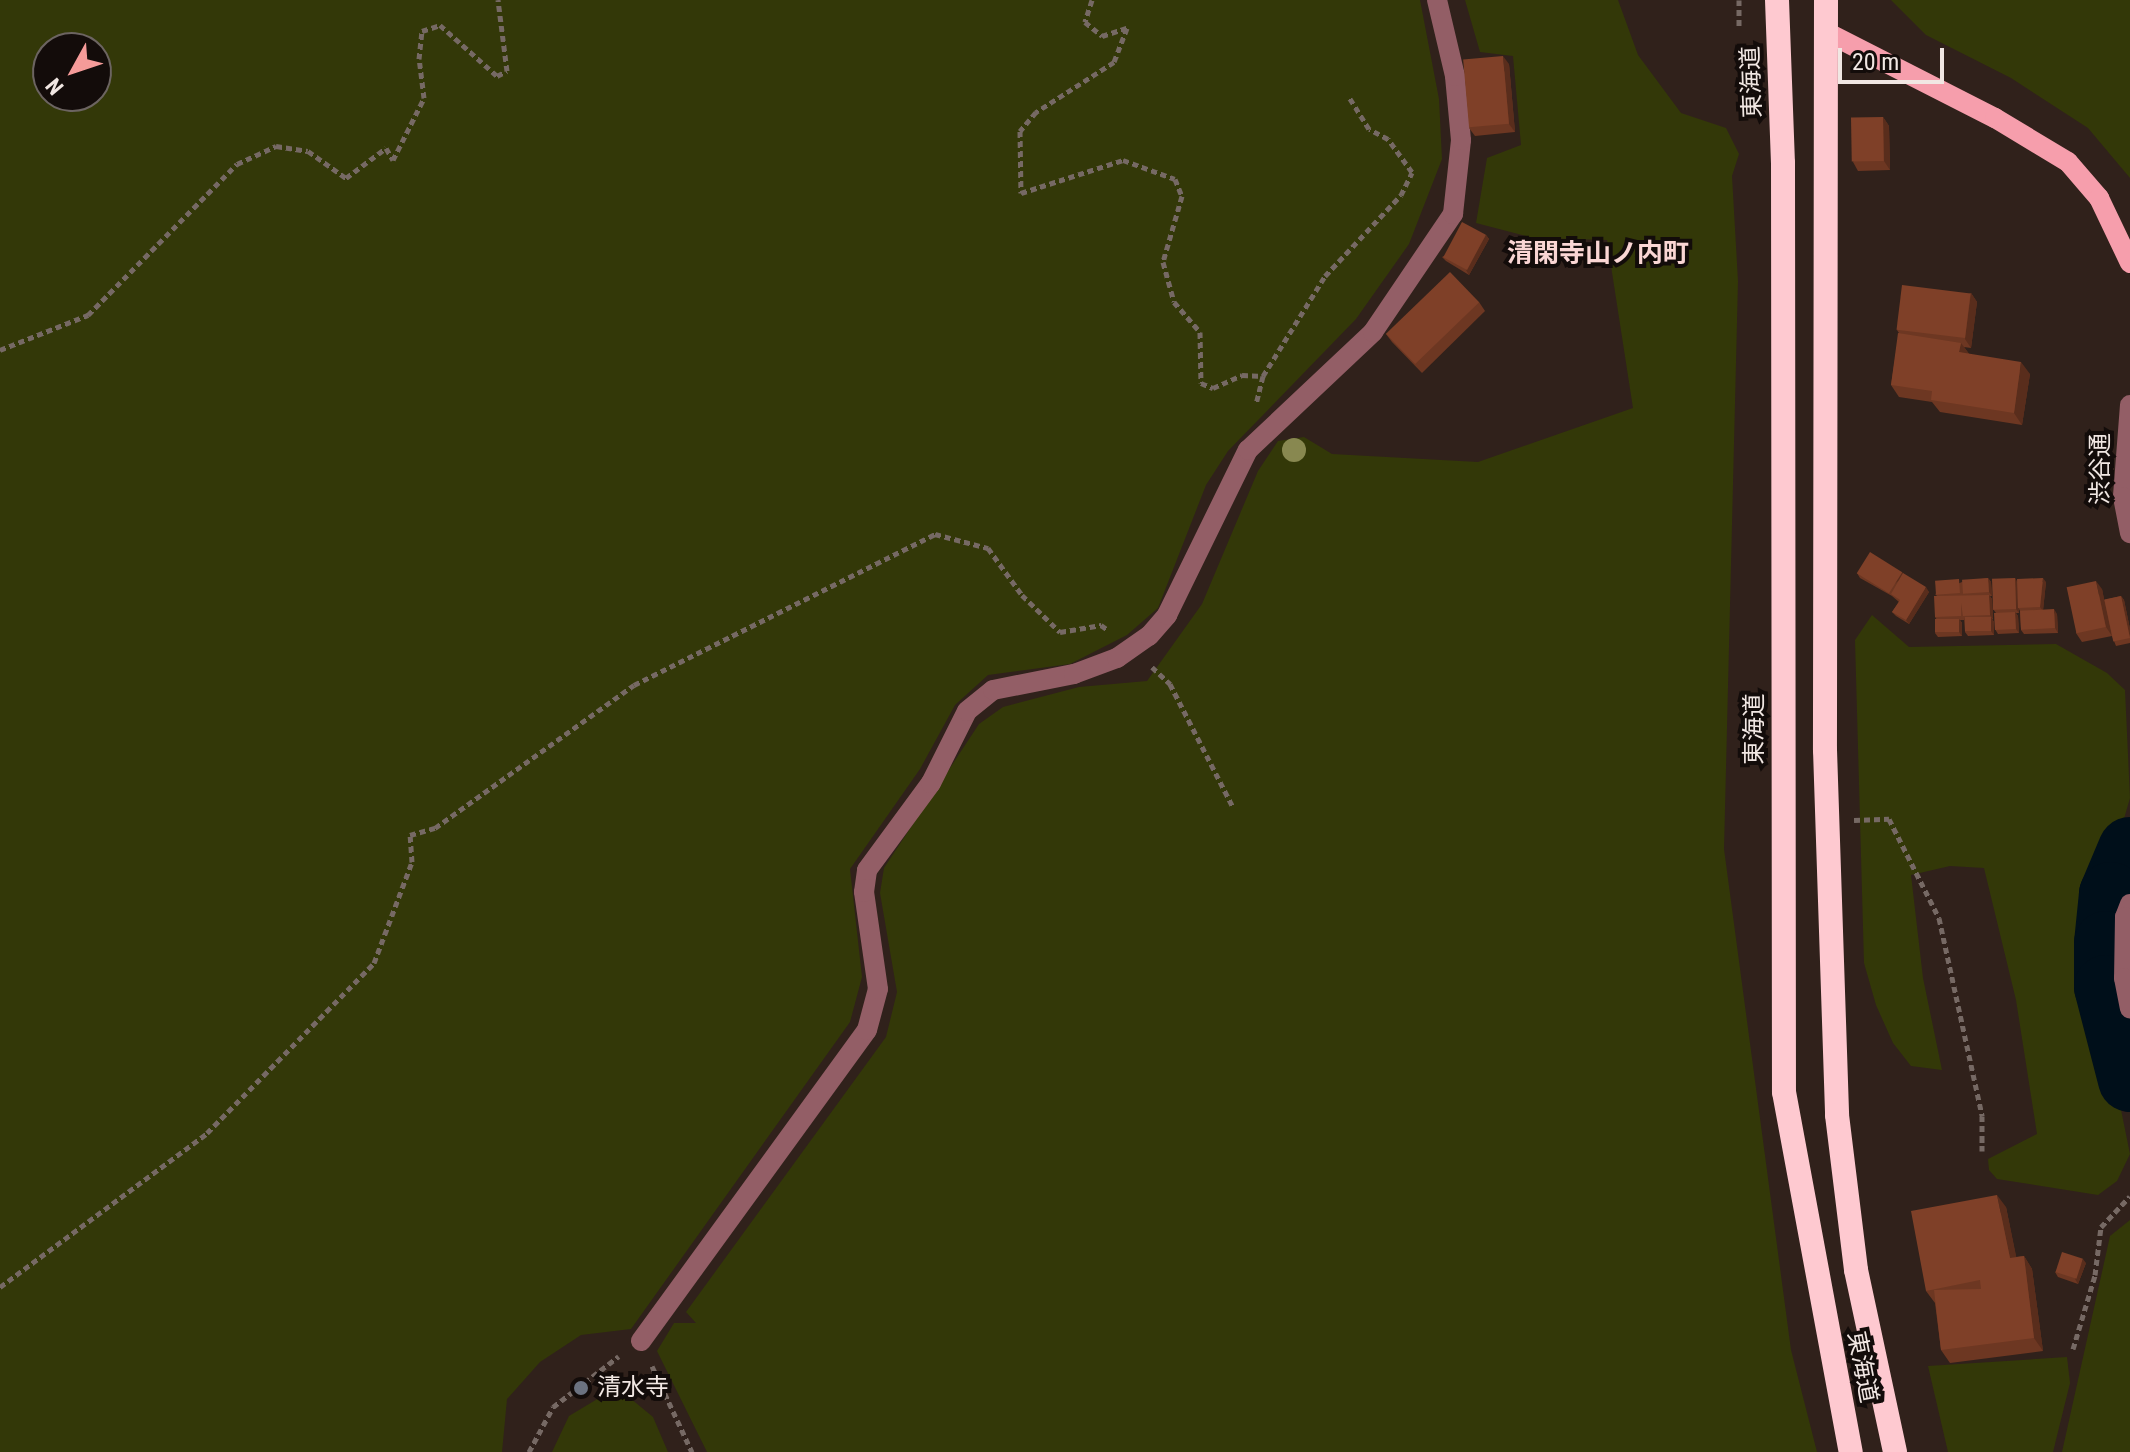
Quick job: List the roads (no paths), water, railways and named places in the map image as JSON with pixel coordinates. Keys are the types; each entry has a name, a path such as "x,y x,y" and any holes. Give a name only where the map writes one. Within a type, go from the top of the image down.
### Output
{"highway":[{"name":"東海道","path":"1777,0 1783,163 1784,1092 1851,1452"},
{"name":"東海道","path":"1826,0 1825,750 1837,1115 1856,1270 1895,1452"}],"main road":[{"path":"1826,32 1995,118 2068,162 2099,198 2130,263"}],"street":[{"path":"641,1341 867,1030 878,989 864,892 867,870 931,783 967,711 993,690 1074,674 1133,649 1167,615 1248,450 1373,332 1453,214 1461,140 1455,76 1437,0"},
{"name":"渋谷通","path":"2130,405 2123,473 2130,533"},
{"path":"2130,904 2124,948 2130,1008"}],"waterway":[{"path":"2130,849 2111,894 2106,943 2106,987 2130,1080"}],"place":[{"name":"清水寺","path":"581,1388"}],"district":[{"name":"清閑寺山ノ内町","path":"1598,254"}]}
